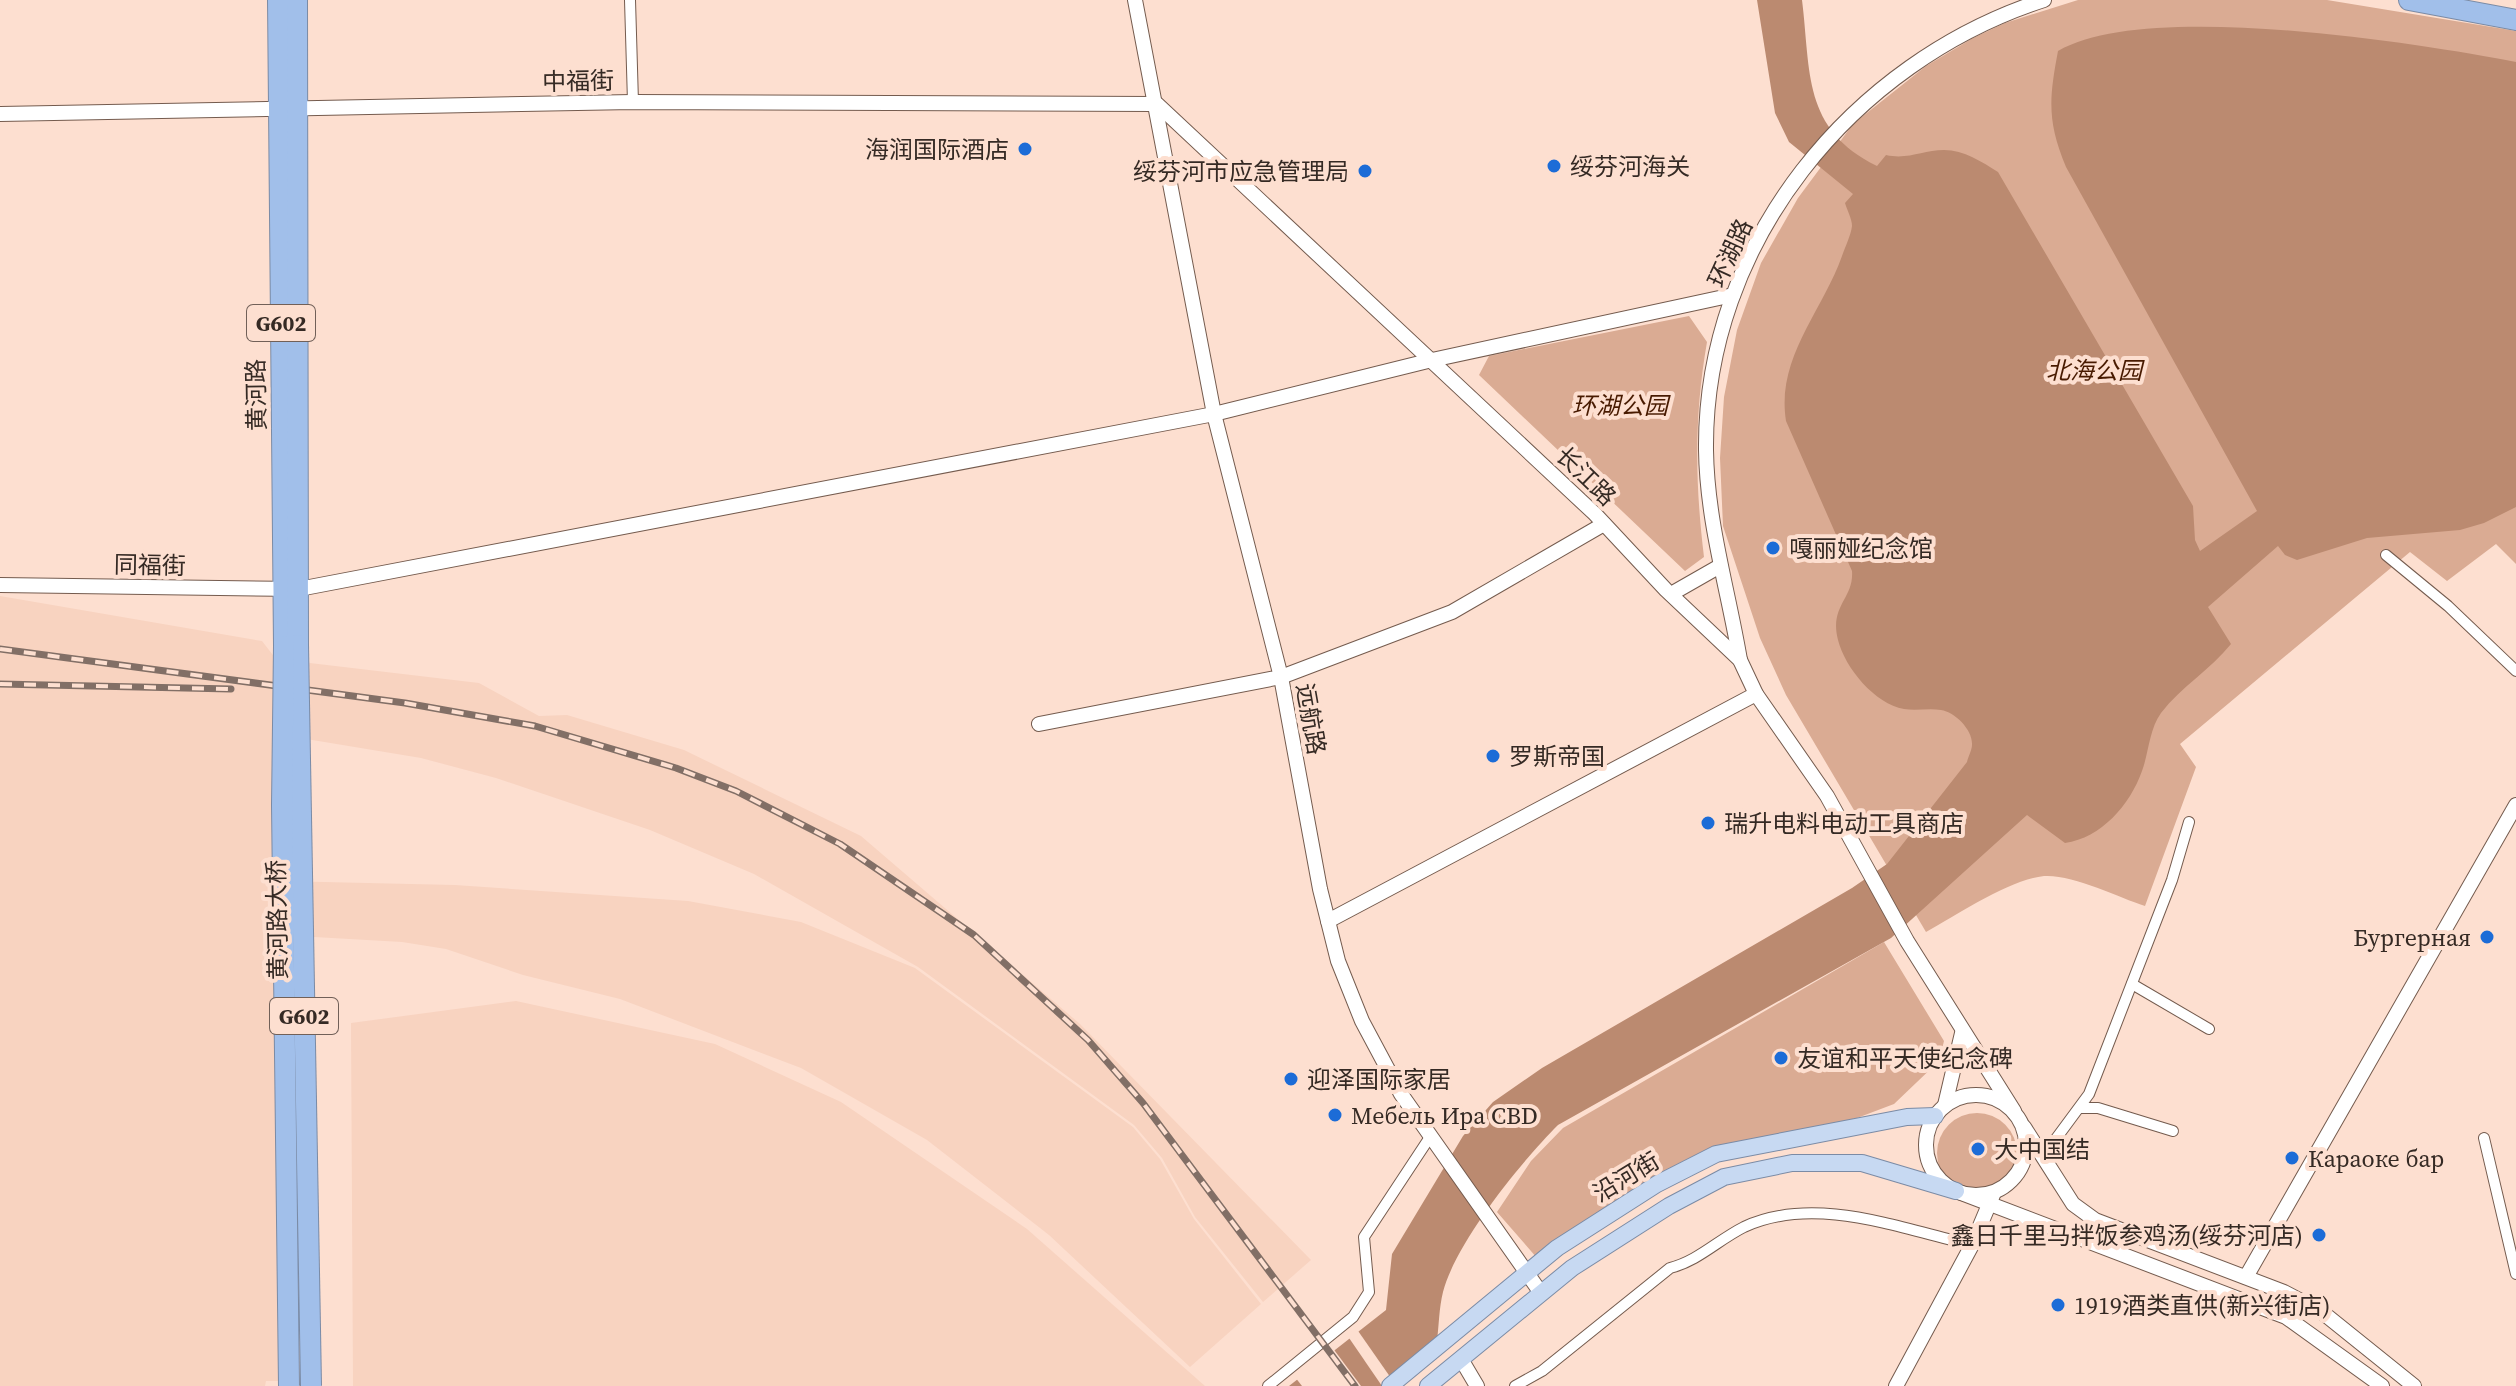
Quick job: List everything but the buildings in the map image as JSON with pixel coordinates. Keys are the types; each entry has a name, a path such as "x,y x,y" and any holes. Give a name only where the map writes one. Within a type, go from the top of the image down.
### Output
{"highway":[{"name":"黄河路","path":"278,0 288,109 291,646"},
{"name":"黄河路","path":"288,109 297,0"},
{"path":"2409,0 2465,5 2516,20"},
{"name":"黄河路大桥","path":"289,1386 282,805 291,646"},
{"name":"黄河路大桥","path":"291,646 311,1386"}],"main road":[{"name":"沿河街","path":"1390,1386 1557,1248 1657,1184 1716,1154 1940,1111"},
{"name":"沿河街","path":"1428,1386 1572,1268 1657,1213 1724,1177 1792,1163 1862,1163 1956,1191"}],"street":[{"path":"630,0 633,102"},
{"path":"1135,0 1156,104"},
{"name":"环湖路","path":"1740,660 1709,507 1706,446 1718,350 1733,295 1754,245 1801,171 1841,124 1892,79 1939,46 1990,18 2044,0"},
{"name":"中福街","path":"0,114 633,102 1156,104"},
{"name":"长江路","path":"1156,104 1432,360 1604,524 1740,660 1756,694 1827,796 1903,934 1962,1033 1976,1046 2014,1111"},
{"name":"远航路","path":"1156,104 1214,414 1281,677 1338,961 1362,1021 1401,1094 1541,1293"},
{"name":"同福街","path":"0,585 292,589 1214,414 1432,360 1733,295"},
{"path":"1039,724 1281,677 1452,612 1604,524"},
{"path":"2386,555 2448,606 2516,671"},
{"path":"1671,594 1720,566"},
{"path":"1328,921 1756,694"},
{"path":"2246,1277 2516,805"},
{"path":"2038,1151 2055,1140 2089,1094 2172,880 2189,822"},
{"path":"2132,984 2209,1029"},
{"path":"1962,1033 1940,1111 1927,1134 1927,1154 1934,1172 1956,1191 1992,1200 2286,1317 2334,1349 2365,1381 2381,1386 2376,1355"},
{"path":"1940,1111 1960,1097 1976,1094 1993,1097 2014,1111 2073,1204 2095,1220 2246,1277 2322,1312 2414,1386"},
{"path":"2080,1108 2098,1108 2173,1131"},
{"path":"1896,1386 1972,1245 1992,1200 2023,1165 2027,1146 2024,1127"},
{"path":"1268,1386 1353,1317 1369,1292 1364,1237 1430,1137"},
{"path":"2484,1138 2516,1274"},
{"path":"1515,1386 1542,1371 1670,1268 1687,1264 1745,1227 1770,1219 1830,1213 1972,1245"},
{"path":"2365,1381 2376,1355"},
{"path":"1461,1359 1477,1386"}],"shaded area":[{"name":"北海公园","path":"1757,0 1802,0 1815,96 1835,135 1853,151 1877,166 1886,155 1901,156 1936,150 1959,152 1998,172 2193,506 2195,540 2200,551 2257,511 2066,167 2055,136 2052,110 2058,51 2098,36 2151,28 2213,27 2348,36 2516,62 2516,507 2484,523 2460,530 2367,538 2297,560 2285,555 2278,546 2208,607 2231,644 2161,713 2137,784 2122,807 2102,827 2078,840 2065,843 2027,815 1891,938 1558,1125 1509,1181 1461,1250 1443,1292 1437,1341 1381,1386 1289,1386 1386,1310 1392,1254 1463,1136 1493,1102 1542,1068 1852,888 1887,864 1967,762 1971,751 1970,733 1952,714 1936,709 1893,706 1872,692 1854,673 1838,640 1837,618 1852,581 1852,571 1786,421 1785,398 1794,356 1849,237 1852,223 1845,203 1853,194 1789,142 1775,113"},
{"path":"0,596 262,641 276,659 479,683 539,716 567,715 684,750 861,836 1080,1024 1311,1260 1263,1302 1195,1217 1162,1158 1134,1125 918,967 754,874 650,830 496,778 421,758 276,734 280,881 455,885 688,901 801,922 915,968 1133,1127 1160,1159 1194,1219 1261,1304 1190,1367 1049,1235 927,1140 801,1068 620,999 523,975 446,949 402,942 279,935 284,1381 266,1381 265,1386 0,1386"},
{"path":"516,1001 715,1044 841,1102 1027,1229 1205,1386 353,1386 351,1023"}],"green space":[{"name":"北海公园","path":"2078,0 2327,0 2516,31 2516,564 2496,544 2447,581 2410,552 2180,744 2196,767 2145,906 2081,882 2044,876 2000,891 1926,932 1786,695 1760,638 1723,526 1720,458 1724,397 1737,330 1761,263 1798,198 1853,124 1926,66 1973,38 2005,23"},
{"name":"环湖公园","path":"1689,316 1707,342 1697,450 1704,557 1685,571 1479,375 1489,356"},
{"path":"1884,942 1944,1041 1939,1061 1894,1104 1857,1118 1712,1149 1537,1258 1497,1212 1531,1161 1563,1128"},
{"path":"1977,1113 1992,1116 2005,1125 2014,1138 2017,1153 2014,1168 2005,1181 1992,1190 1977,1193 1962,1190 1949,1181 1940,1168 1937,1153 1940,1138 1949,1125 1962,1116"}],"pier":[{"path":"1356,1328 1393,1381 1388,1386 1382,1386 1347,1335"},
{"path":"1332,1347 1361,1386 1302,1386 1295,1377"}],"railway":[{"path":"0,649 405,703 535,726 676,768 736,791 840,844 974,935 1088,1040 1143,1103 1355,1386"},
{"path":"0,684 231,689"}],"place":[{"name":"海润国际酒店","path":"1025,149"},
{"name":"绥芬河海关","path":"1554,166"},
{"name":"绥芬河市应急管理局","path":"1365,171"},
{"name":"嘎丽娅纪念馆","path":"1773,548"},
{"name":"罗斯帝国","path":"1493,756"},
{"name":"瑞升电料电动工具商店","path":"1708,823"},
{"name":"Бургерная","path":"2487,937"},
{"name":"友谊和平天使纪念碑","path":"1781,1058"},
{"name":"迎泽国际家居","path":"1291,1079"},
{"name":"Мебель Ира CBD","path":"1335,1115"},
{"name":"大中国结","path":"1978,1149"},
{"name":"Караоке бар","path":"2292,1158"},
{"name":"鑫日千里马拌饭参鸡汤(绥芬河店)","path":"2319,1235"},
{"name":"1919酒类直供(新兴街店)","path":"2058,1305"}]}
